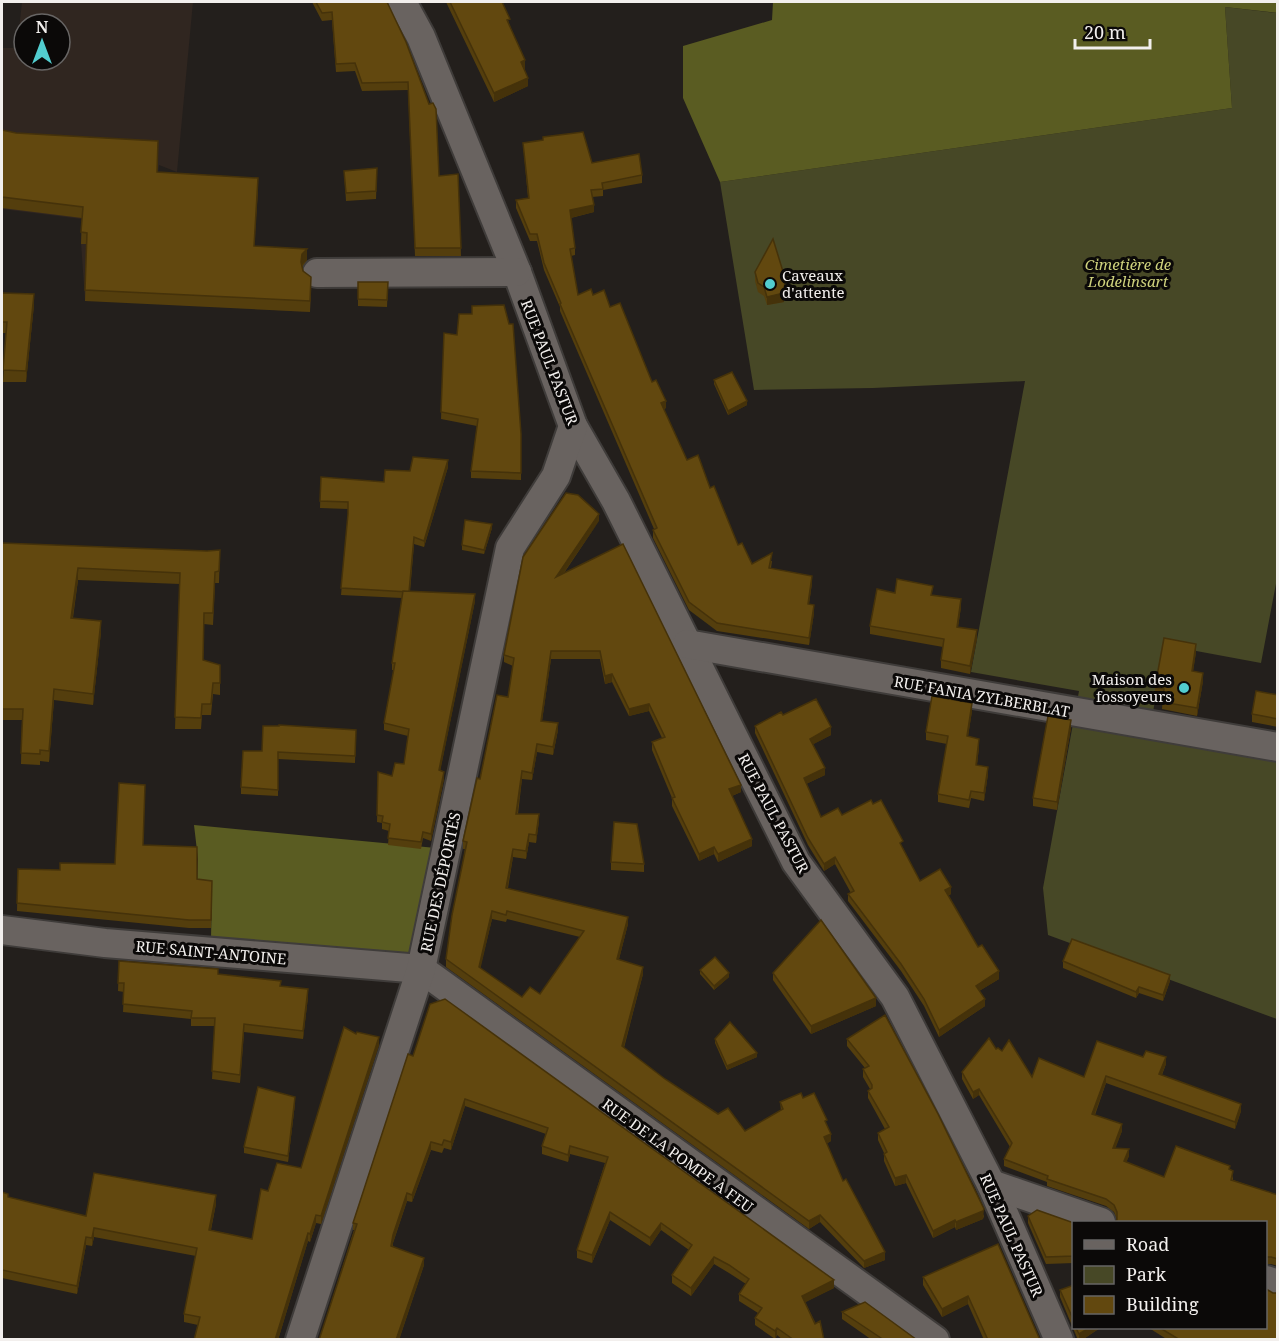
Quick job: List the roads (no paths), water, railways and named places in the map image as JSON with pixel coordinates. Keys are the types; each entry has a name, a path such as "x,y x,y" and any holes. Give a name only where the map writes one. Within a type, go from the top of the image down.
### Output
{"street":[{"name":"RUE PAUL PASTUR","path":"402,2 421,37 517,272 573,426 616,501 796,862 896,998 991,1184 1059,1340"},
{"path":"318,273 517,272"},
{"name":"RUE DES DÉPORTÉS","path":"300,1340 422,969 510,548 556,476 573,426"},
{"name":"RUE FANIA ZYLBERBLAT","path":"687,645 1278,747"},
{"name":"RUE SAINT-ANTOINE","path":"2,930 105,943 422,969"},
{"name":"RUE DE LA POMPE À FEU","path":"422,969 935,1340"},
{"path":"991,1184 1098,1221"}],"place":[{"name":"Caveaux d'attente","path":"770,284"},
{"name":"Maison des fossoyeurs","path":"1184,688"}],"park label":[{"name":"Cimetière de Lodelinsart","path":"1128,272"}]}
